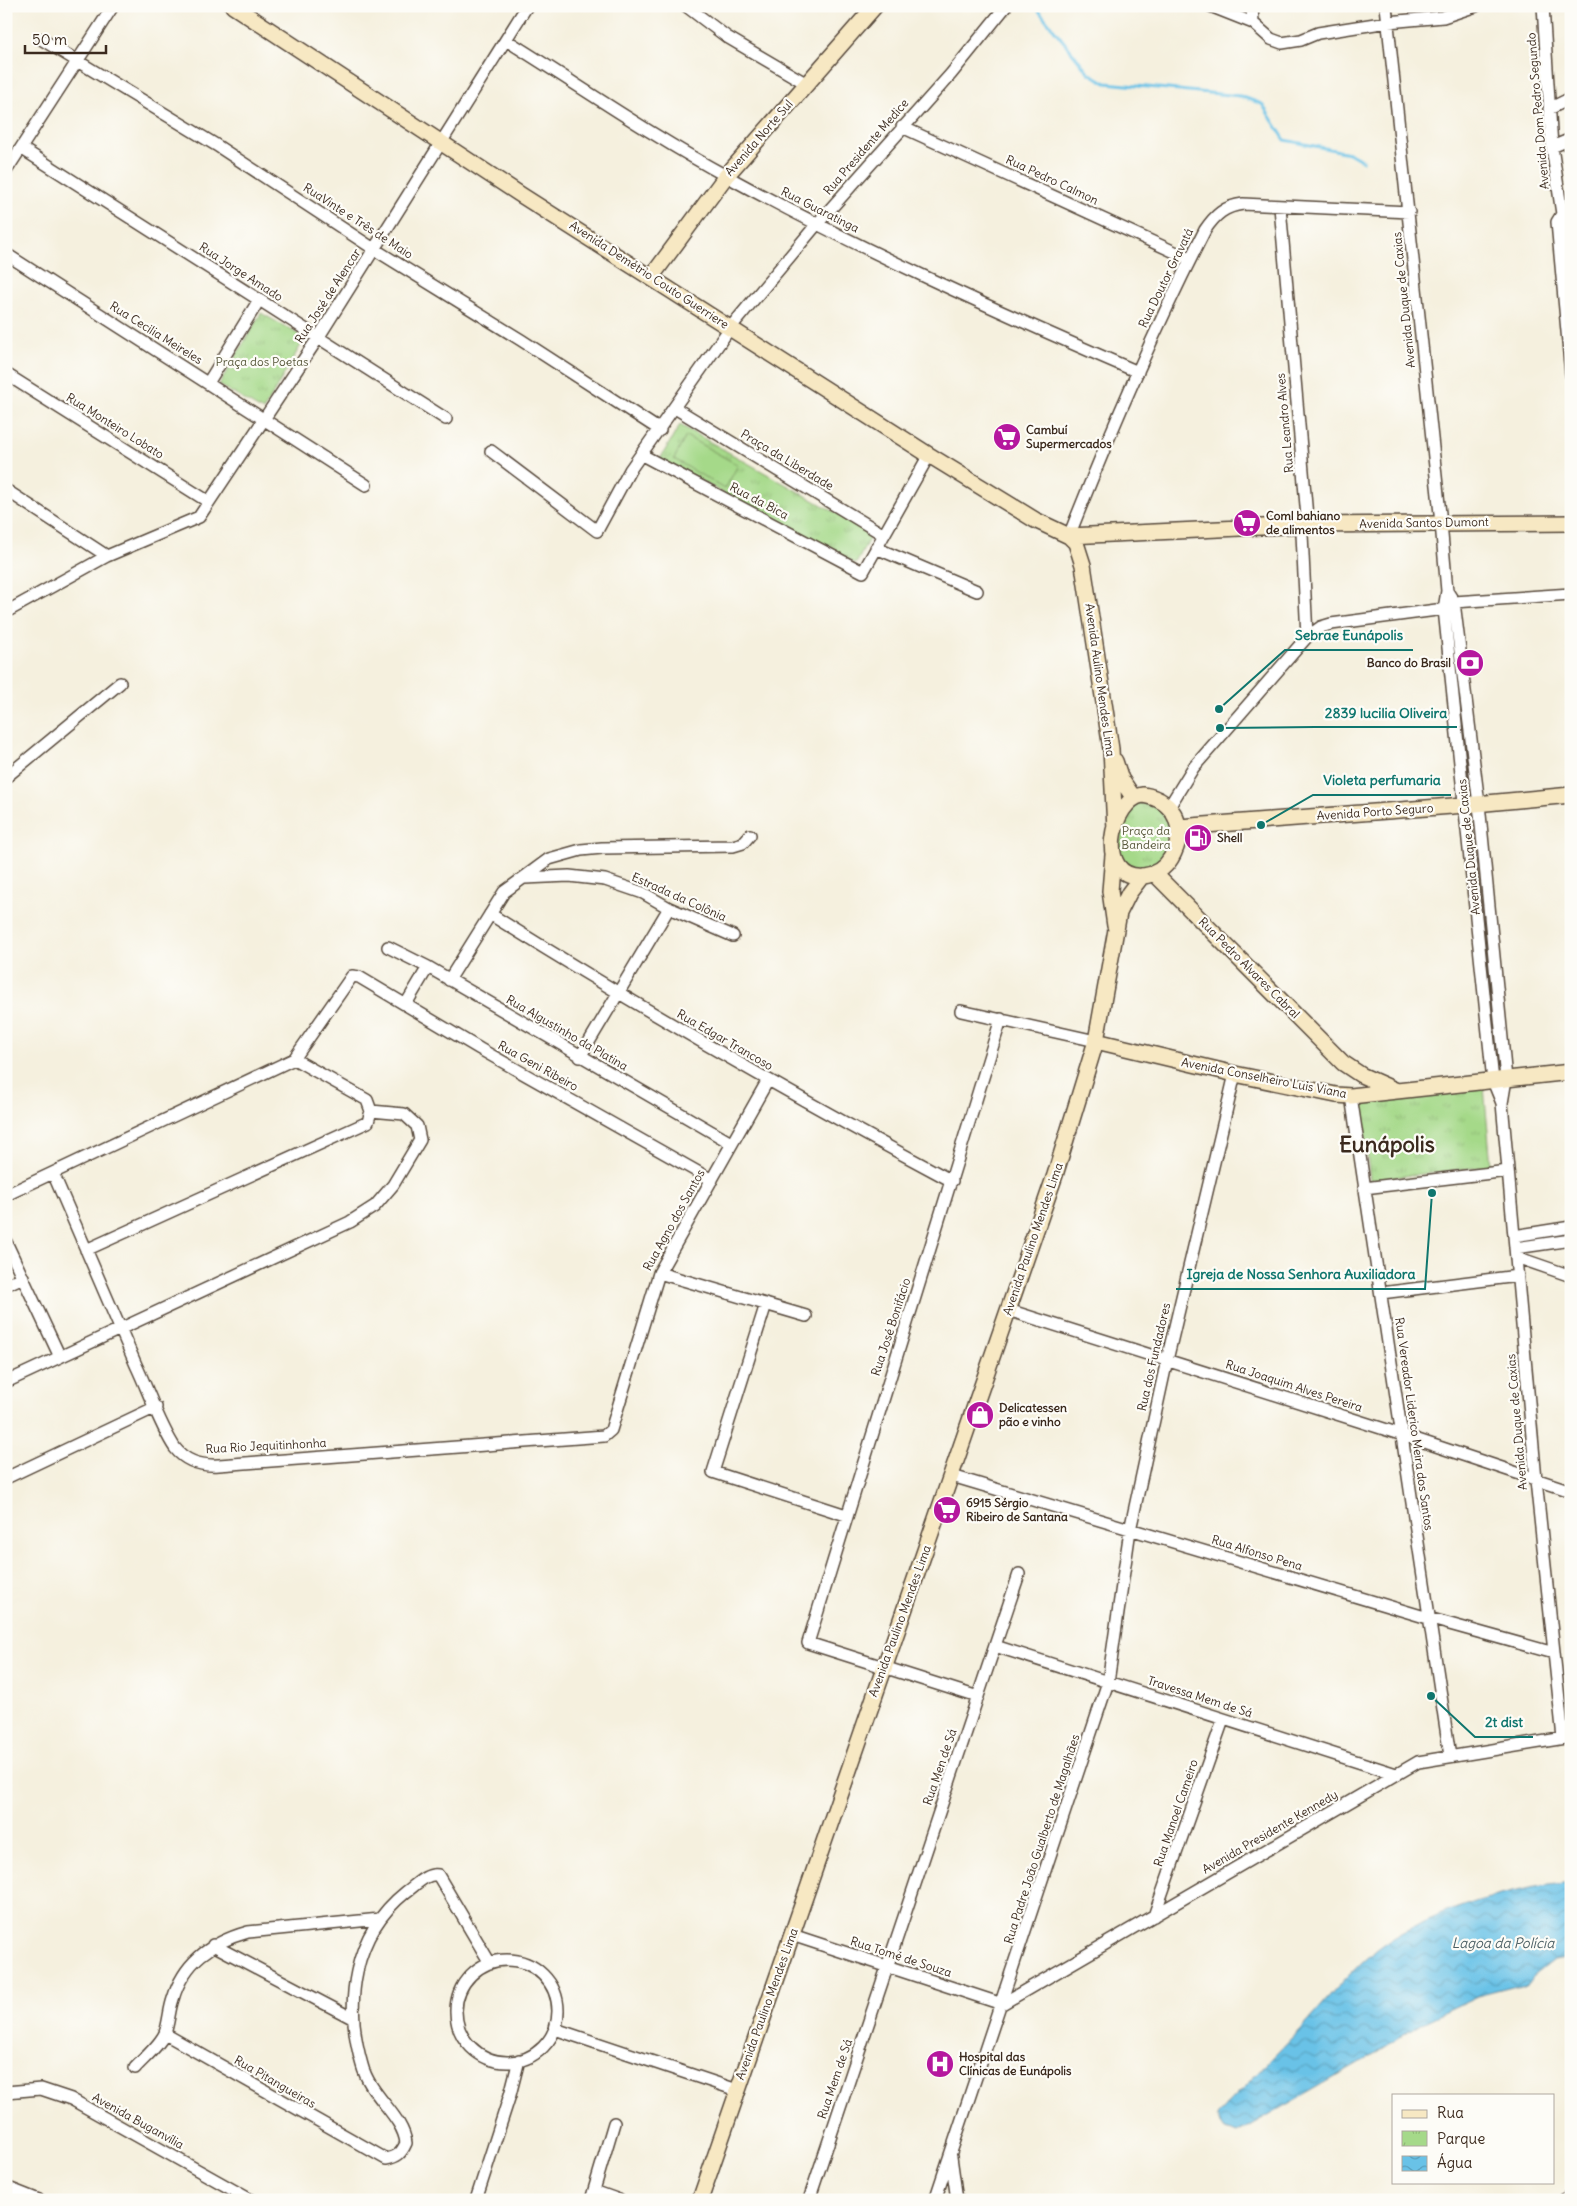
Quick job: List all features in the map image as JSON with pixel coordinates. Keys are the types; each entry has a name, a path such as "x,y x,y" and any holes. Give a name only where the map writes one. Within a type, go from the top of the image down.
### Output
{"main road":[{"name":"Avenida Demétrio Couto Guerriere","path":"234,6 441,142 929,455 1035,520 1068,536"},
{"name":"Avenida Norte Sul","path":"652,276 726,176 875,6"},
{"name":"Avenida Santos Dumont","path":"1068,536 1306,525 1440,522 1571,523"},
{"name":"Avenida Aulino Mendes Lima","path":"1068,536 1076,543 1084,565 1111,749 1115,829"},
{"path":"1111,749 1121,779 1133,797"},
{"name":"Avenida Porto Seguro","path":"1178,827 1472,805 1571,795"},
{"path":"1096,1041 1116,928 1124,902 1149,875 1163,868 1174,854 1178,821 1169,808 1154,797 1133,797 1124,807 1115,829 1110,891 1116,928"},
{"path":"1113,854 1121,871 1126,874 1149,875"},
{"name":"Rua Pedro Alvares Cabral","path":"1149,875 1343,1063 1361,1075 1395,1090"},
{"name":"Avenida Conselheiro Luis Viana","path":"1096,1041 1235,1074 1336,1095 1351,1096 1571,1072"},
{"name":"Avenida Paulino Mendes Lima","path":"700,2200 736,2090 792,1935 1055,1175 1096,1041"},
{"name":"Rua Pedro Alvares Cabral","path":"1343,1063 1351,1079 1351,1096"}],"street":[{"path":"6,171 113,6"},
{"name":"Rua José de Alencar","path":"6,612 107,556 199,517 318,338 527,6"},
{"path":"686,6 727,37 807,84"},
{"name":"Rua Presidente Medice","path":"491,451 597,531 630,470 730,328 817,224 951,74 1006,6"},
{"path":"1210,6 1252,23 1271,39 1282,43 1300,40 1318,33 1388,22 1443,17 1476,6"},
{"path":"1252,6 1252,23"},
{"name":"Avenida Duque de Caxias","path":"1386,6 1409,212 1447,591 1444,609 1472,805"},
{"name":"Avenida Dom Pedro Segundo","path":"1543,6 1552,147 1564,219"},
{"name":"RuaVinte e Três de Maio","path":"41,39 216,145 374,249 521,340 660,430"},
{"name":"Rua Guaratinga","path":"506,40 726,176 817,224 970,299 1138,372"},
{"path":"1549,109 1571,98"},
{"name":"Rua Pedro Calmon","path":"902,127 1190,259"},
{"path":"1552,147 1571,138"},
{"name":"Rua Jorge Amado","path":"21,148 446,418"},
{"name":"Rua Doutor Gravatá","path":"1068,536 1098,461 1190,259 1205,230 1221,211 1243,204 1409,212"},
{"name":"Rua Leandro Alves","path":"1280,207 1307,517 1302,534 1307,637"},
{"path":"1564,219 1571,258"},
{"path":"1564,219 1571,375"},
{"name":"Rua Cecilia Meireles","path":"6,254 366,485"},
{"path":"208,383 259,300"},
{"name":"Rua Monteiro Lobato","path":"6,374 210,502"},
{"name":"Praça da Liberdade","path":"675,408 884,535"},
{"name":"Rua da Bica","path":"642,455 863,572 876,548"},
{"path":"929,455 876,548 977,591"},
{"path":"6,490 107,556"},
{"name":"Avenida Duque de Caxias","path":"1447,591 1454,602 1536,1480 1554,1653 1567,1738"},
{"path":"1169,808 1193,768 1307,637 1321,627 1331,624 1444,609 1454,602 1571,594"},
{"path":"6,778 120,683"},
{"path":"449,980 504,892 549,859 581,850 632,846 733,846 743,843 750,835"},
{"name":"Estrada da Colônia","path":"525,878 569,876 605,880 642,893 668,908 733,936"},
{"path":"580,1057 668,908"},
{"name":"Rua Edgar Trancoso","path":"490,914 617,994 952,1181"},
{"name":"Rua Algustinho da Platina","path":"388,947 428,967 731,1144"},
{"path":"406,1004 428,967"},
{"name":"Rua Geni Ribeiro","path":"294,1059 352,976 359,978 480,1049 712,1180"},
{"name":"Avenida Conselheiro Luis Viana","path":"961,1010 1096,1041"},
{"name":"Rua José Bonifácio","path":"884,1667 808,1643 846,1515 952,1181 1001,1019"},
{"path":"6,1195 294,1059 367,1100 371,1111 368,1122 86,1250"},
{"name":"Rua dos Fundadores","path":"1108,1682 1130,1530 1167,1360 1235,1074"},
{"name":"Rua Agno dos Santos","path":"604,1436 611,1430 659,1272 768,1080"},
{"name":"Rua Vereador Liderico Meira dos Santos","path":"1351,1096 1450,1756"},
{"path":"6,1382 350,1222 375,1206 393,1185 420,1140 417,1126 404,1114 371,1111"},
{"path":"1364,1188 1508,1171"},
{"name":"Rua Rio Jequitinhonha","path":"53,1173 120,1330 175,1448 184,1457 207,1465 604,1436"},
{"path":"1514,1236 1571,1227"},
{"path":"1516,1252 1571,1240"},
{"path":"6,1242 60,1357"},
{"path":"1516,1252 1571,1276"},
{"path":"659,1272 806,1316"},
{"path":"1381,1293 1518,1276"},
{"path":"6,1285 23,1277"},
{"path":"766,1304 712,1472 846,1515"},
{"name":"Rua Joaquim Alves Pereira","path":"1008,1310 1403,1435 1571,1491"},
{"path":"6,1478 156,1407"},
{"name":"Rua Alfonso Pena","path":"952,1476 1428,1618 1554,1653"},
{"name":"Rua Men de Sá","path":"887,1968 1019,1574"},
{"name":"Travessa Mem de Sá","path":"995,1646 1396,1774"},
{"path":"884,1667 978,1697"},
{"name":"Rua Padre João Gualberto de Magalhães","path":"936,2200 1108,1682"},
{"name":"Rua Manoel Cameiro","path":"1154,1916 1223,1720"},
{"name":"Avenida Presidente Kennedy","path":"1002,2004 1418,1762 1567,1738"},
{"path":"213,1945 352,2018 358,1962 364,1945 380,1919 400,1897 432,1874 438,1875 490,1963"},
{"path":"135,2068 164,2034 173,1996 182,1977 194,1960 213,1945 248,1932 380,1919"},
{"name":"Rua Tomé de Souza","path":"792,1935 887,1968 1002,2004"},
{"path":"505,1960 521,1962 530,1966 547,1979 556,1998 558,2008 555,2029 537,2052 519,2060 496,2061 484,2056 468,2044 458,2027 456,2008 460,1988 468,1977 490,1963 505,1960"},
{"name":"Rua Mem de Sá","path":"809,2200 887,1968"},
{"name":"Rua Pitangueiras","path":"164,2034 372,2153 386,2159 396,2157 406,2143 405,2135 397,2121 370,2087 362,2068 352,2018"},
{"path":"555,2029 736,2090"},
{"path":"476,2200 510,2096 519,2060"},
{"name":"Avenida Buganvília","path":"6,2092 41,2089 71,2099 251,2200"},
{"path":"614,2122 592,2196 619,2200"},
{"path":"951,2154 957,2200"},
{"path":"6,2187 39,2200"},
{"path":"1564,2200 1571,2194"}],"green space":[{"name":"Praça dos Poetas","path":"261,313 305,338 263,411 219,385"},
{"path":"680,425 872,533 856,564 660,459"},
{"path":"686,436 738,465 725,489 674,459"},
{"name":"Praça da Bandeira","path":"1145,800 1160,807 1168,818 1172,849 1153,868 1137,868 1124,865 1118,851 1123,825 1135,804"},
{"path":"1484,1087 1491,1166 1370,1180 1361,1103"}],"water":[{"name":"Lagoa da Polícia","path":"1571,1882 1571,1957 1554,1960 1524,1984 1477,1996 1421,2023 1376,2053 1237,2133 1225,2129 1216,2116 1309,2020 1357,1967 1390,1940 1432,1918 1478,1901 1524,1889"}],"waterway":[{"path":"1035,6 1089,73 1106,83 1240,96 1262,104 1285,140 1349,153 1363,161"}],"place":[{"name":"Cambuí Supermercados","path":"1007,437"},
{"name":"Coml bahiano de alimentos","path":"1247,523"},
{"name":"Banco do Brasil","path":"1470,663"},
{"name":"Sebrae Eunápolis","path":"1219,709"},
{"name":"2839 lucilia Oliveira","path":"1220,728"},
{"name":"Violeta perfumaria","path":"1261,825"},
{"name":"Shell","path":"1198,838"},
{"name":"Igreja de Nossa Senhora Auxiliadora","path":"1432,1193"},
{"name":"Delicatessen pão e vinho","path":"980,1415"},
{"name":"6915 Sérgio Ribeiro de Santana","path":"947,1510"},
{"name":"2t dist","path":"1431,1696"},
{"name":"Hospital das Clínicas de Eunápolis","path":"940,2064"}],"district":[{"name":"Eunápolis","path":"1387,1144"}]}
